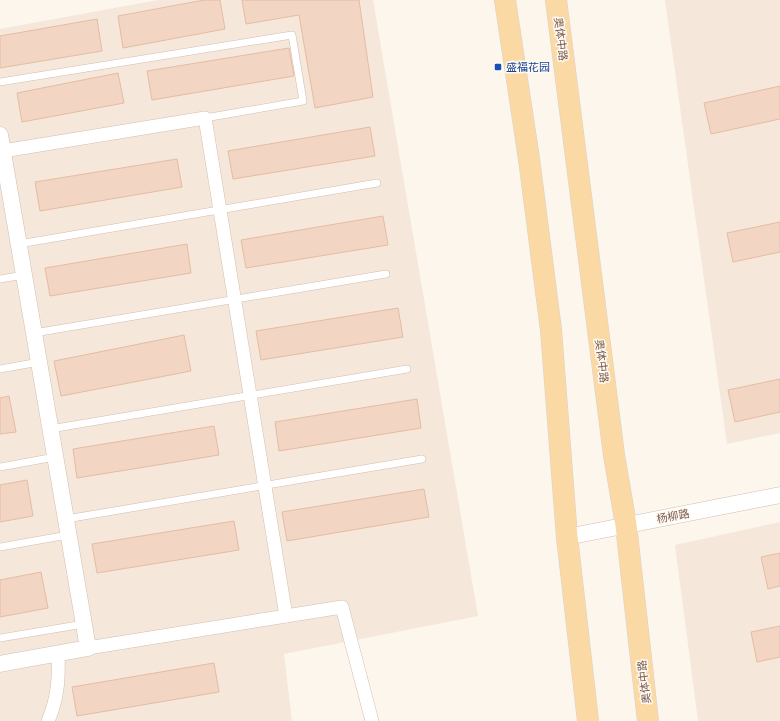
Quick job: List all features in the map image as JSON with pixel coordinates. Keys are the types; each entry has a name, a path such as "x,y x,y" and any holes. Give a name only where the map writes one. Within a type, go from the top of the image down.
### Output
{"main road":[{"path":"505,0 529,159 551,330 567,537 588,721"},
{"name":"奥体中路","path":"556,0 614,455 626,525 648,721"}],"street":[{"path":"3,151 205,118 286,616"},
{"path":"0,135 3,151 5,192 19,244 88,648"},
{"name":"杨柳路","path":"567,537 780,495"},
{"path":"0,664 88,648 342,607 372,721"},
{"path":"48,721 55,705 59,685 58,653"}],"lane":[{"path":"0,82 292,35 303,101 205,118"},
{"path":"19,244 377,184"},
{"path":"34,333 386,274"},
{"path":"0,279 24,275"},
{"path":"0,369 39,362"},
{"path":"50,429 407,369"},
{"path":"0,467 55,457"},
{"path":"66,519 422,460"},
{"path":"0,547 68,535"},
{"path":"0,638 84,624"}],"shaded area":[{"path":"158,0 373,0 478,616 284,654 292,721 0,721 0,29"},
{"path":"665,0 780,0 780,433 727,444"},
{"path":"780,522 780,721 698,721 675,545"}],"building":[{"path":"204,0 220,0 225,29 123,48 118,16"},
{"path":"242,0 359,0 373,97 315,108 299,15 246,24"},
{"path":"97,19 102,51 0,68 0,36"},
{"path":"289,48 294,76 152,100 147,71"},
{"path":"118,73 124,103 22,122 17,93"},
{"path":"780,86 780,119 711,134 704,103"},
{"path":"370,127 375,156 233,179 228,151"},
{"path":"177,159 182,187 40,211 35,182"},
{"path":"383,216 388,245 246,268 241,240"},
{"path":"780,222 780,252 733,262 727,233"},
{"path":"187,244 191,273 50,296 45,268"},
{"path":"398,308 403,337 261,360 256,331"},
{"path":"184,335 191,371 61,396 54,361"},
{"path":"780,379 780,412 735,422 728,390"},
{"path":"9,396 16,432 0,434 0,398"},
{"path":"417,399 421,428 279,451 275,422"},
{"path":"214,426 219,455 77,478 73,449"},
{"path":"27,480 33,516 0,522 0,485"},
{"path":"424,489 429,517 287,541 282,512"},
{"path":"234,521 239,550 97,573 92,544"},
{"path":"780,553 780,586 768,589 761,557"},
{"path":"41,572 48,608 0,617 0,580"},
{"path":"780,626 780,657 757,662 751,632"},
{"path":"214,663 219,692 77,716 72,687"}],"place":[{"name":"盛福花园","path":"498,67"}]}
